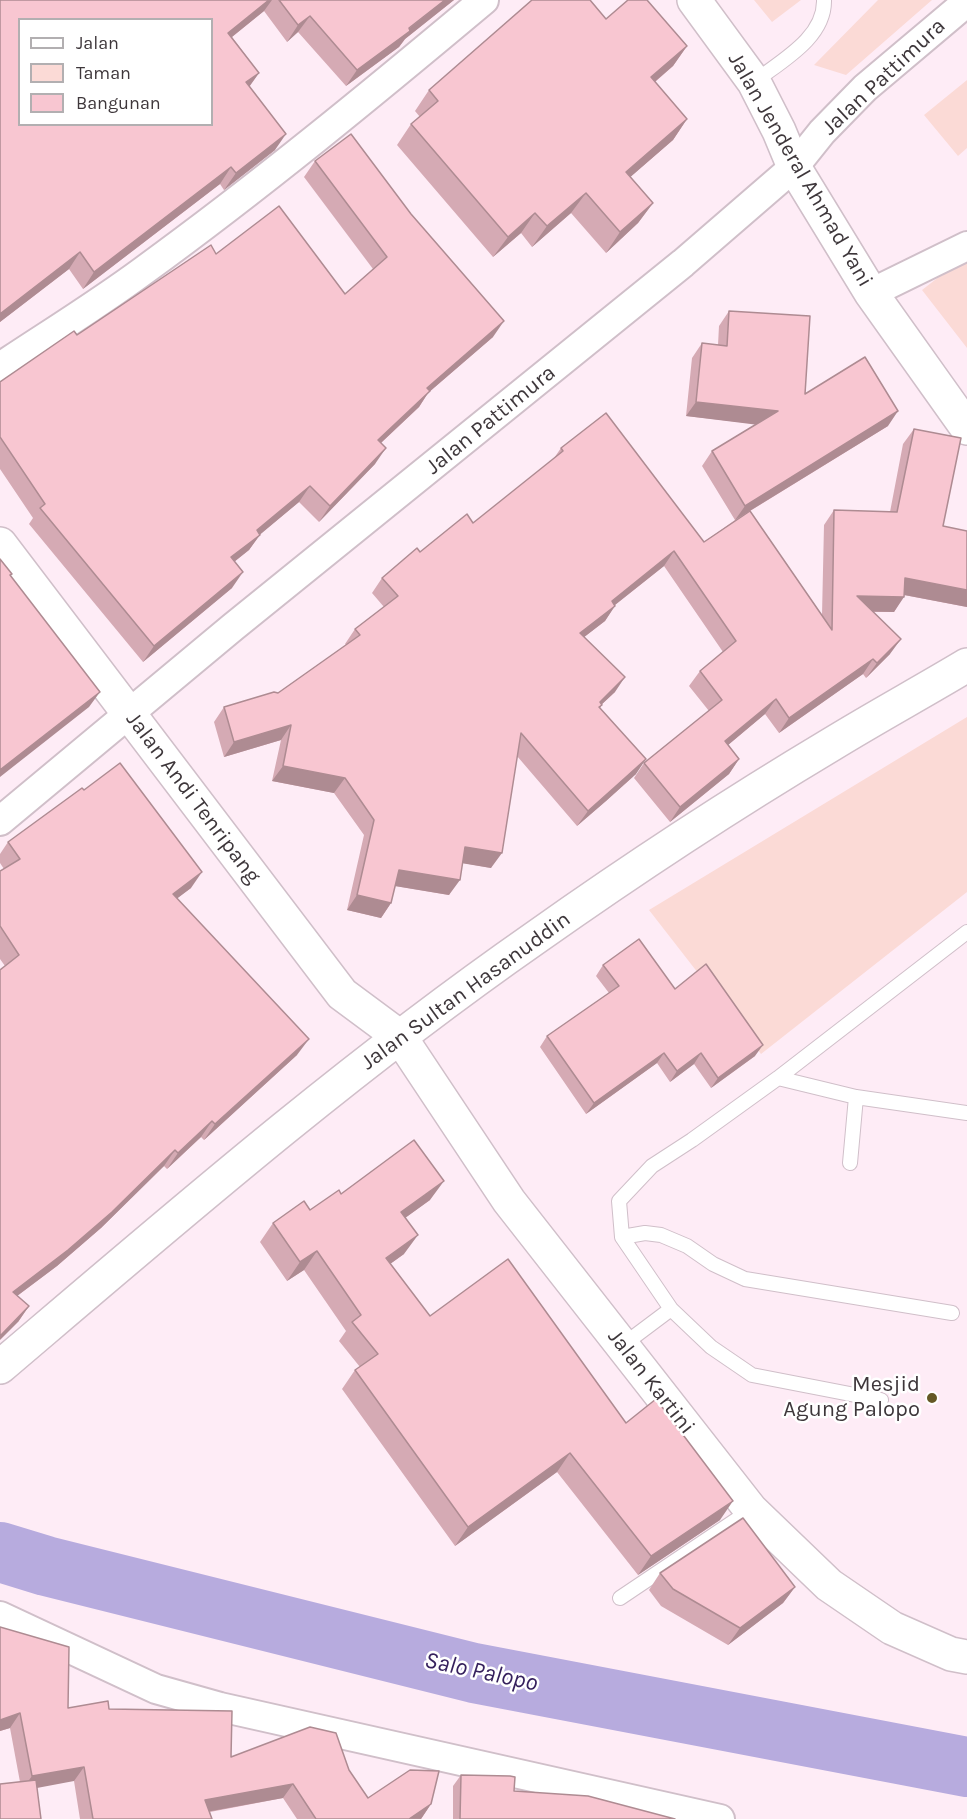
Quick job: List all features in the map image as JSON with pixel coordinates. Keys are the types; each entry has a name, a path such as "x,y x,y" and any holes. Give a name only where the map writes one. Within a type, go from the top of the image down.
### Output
{"main road":[{"name":"Jalan Jenderal Ahmad Yani","path":"694,0 754,82 794,167 872,293 967,428"},
{"name":"Jalan Andi Tenripang","path":"0,544 342,994 400,1037"},
{"name":"Jalan Sultan Hasanuddin","path":"0,1367 229,1173 400,1037 534,938 723,811 833,743 967,665"},
{"name":"Jalan Kartini","path":"400,1037 510,1201 751,1509 829,1585 892,1628 951,1653 967,1657"}],"street":[{"path":"0,367 142,272 395,74 484,0"},
{"name":"Jalan Pattimura","path":"0,821 233,627 665,278 794,167 822,132 865,88 967,2"},
{"path":"872,293 967,246"},
{"path":"0,1616 156,1689 220,1707 720,1819"}],"lane":[{"path":"754,82 812,37 821,22 824,0"},
{"path":"881,1400 753,1376 711,1347 671,1309 622,1237 619,1201 651,1166 692,1140 778,1078 967,932"},
{"path":"778,1078 856,1097 967,1113"},
{"path":"850,1162 856,1097"},
{"path":"622,1237 645,1233 662,1235 687,1246 713,1264 745,1280 952,1313"},
{"path":"623,1345 671,1309"},
{"path":"620,1598 751,1509"}],"green space":[{"path":"754,0 801,0 772,22"},
{"path":"878,0 932,0 846,75 814,65"},
{"path":"967,80 967,148 958,156 924,115"},
{"path":"967,255 967,348 922,290"},
{"path":"967,717 967,892 761,1054 649,910"}],"building":[{"path":"0,0 269,0 228,33 259,73 246,82 286,134 236,173 231,167 94,272 80,252 0,314"},
{"path":"279,0 445,0 409,28 410,31 357,70 310,16 298,25"},
{"path":"532,0 590,0 606,19 628,0 647,0 687,46 651,77 687,119 626,172 653,203 620,232 586,193 547,226 535,213 508,237 411,124 438,101 429,90"},
{"path":"351,134 411,214 504,321 427,388 430,391 378,440 386,448 330,506 310,486 257,530 260,535 231,557 243,572 154,646 40,508 45,504 0,437 0,382 74,331 77,335 211,245 216,254 279,206 345,294 387,257 315,161"},
{"path":"729,311 810,316 805,394 865,357 898,411 745,506 712,451 778,411 696,402 702,343 727,346"},
{"path":"606,413 704,542 750,511 832,630 834,510 897,512 914,429 961,438 943,526 967,531 967,590 905,578 904,597 857,596 901,639 877,663 873,659 789,718 776,699 725,741 739,759 680,807 644,763 722,700 700,671 736,641 674,551 612,601 615,606 580,633 625,677 600,702 602,705 599,707 646,759 588,811 521,733 502,853 465,847 460,880 399,870 391,903 357,895 374,820 345,778 283,766 291,725 234,742 224,707 274,692 278,693 360,635 355,629 398,596 382,578 417,548 420,552 467,514 473,523 563,451 561,448"},
{"path":"0,559 100,692 0,770"},
{"path":"120,763 202,872 173,894 309,1039 215,1124 212,1121 178,1153 175,1150 112,1212 68,1250 13,1292 29,1306 0,1336 0,970 19,955 0,926 0,871 20,859 8,842"},
{"path":"639,939 675,989 706,964 763,1045 718,1078 701,1053 677,1071 664,1053 594,1103 547,1036 619,986 603,965"},
{"path":"414,1140 444,1181 401,1212 418,1235 386,1258 430,1316 508,1259 626,1423 656,1399 733,1501 651,1556 570,1453 468,1527 355,1370 378,1354 352,1322 361,1315 317,1251 300,1262 273,1223 304,1201 310,1210 339,1190 341,1194"},
{"path":"743,1518 795,1587 740,1628 673,1589 660,1573"},
{"path":"0,1627 69,1647 68,1708 108,1701 109,1709 232,1711 231,1757 310,1727 336,1733 349,1770 368,1798 410,1770 439,1771 431,1804 409,1819 316,1819 293,1784 205,1800 212,1819 93,1819 84,1767 32,1776 20,1713 0,1720"},
{"path":"461,1775 515,1777 514,1791 588,1796 675,1819 460,1819"},
{"path":"36,1780 41,1819 0,1819 0,1784"}],"waterway":[{"name":"Salo Palopo","path":"0,1552 46,1566 474,1673 967,1767"}],"place":[{"name":"Mesjid Agung Palopo","path":"932,1398"}]}
